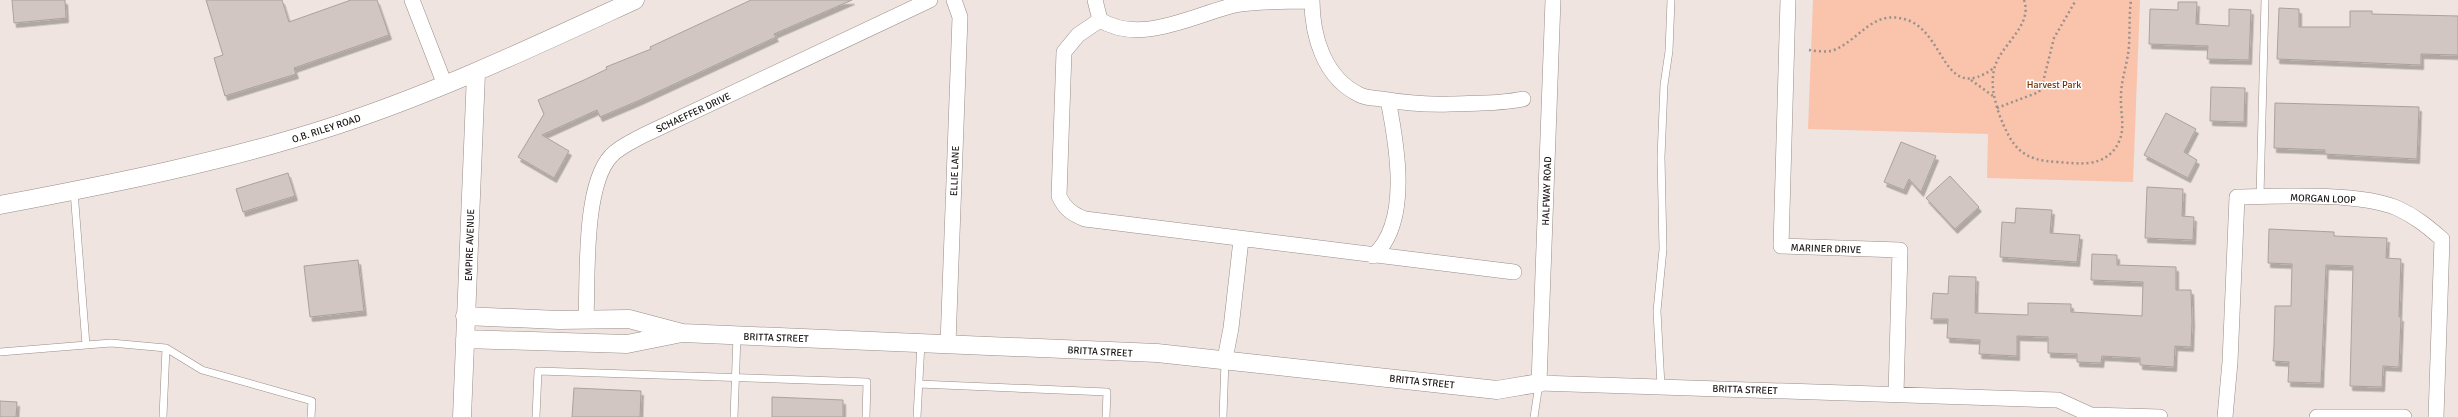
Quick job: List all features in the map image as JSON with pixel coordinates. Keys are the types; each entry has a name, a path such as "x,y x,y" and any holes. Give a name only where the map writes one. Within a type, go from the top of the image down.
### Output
{"street":[{"path":"412,0 445,85"},
{"name":"O.B. RILEY ROAD","path":"0,205 74,191 224,158 331,127 476,73 636,0"},
{"name":"SCHAEFFER DRIVE","path":"586,319 591,201 598,175 611,156 644,135 930,0"},
{"name":"ELLIE LANE","path":"948,344 960,17 954,0"},
{"path":"1095,0 1100,20 1111,26 1124,30 1170,24 1237,5 1312,1 1313,24 1322,56 1331,71 1344,84 1361,95 1413,105 1506,102 1523,99"},
{"name":"HALFWAY ROAD","path":"1539,383 1553,0"},
{"name":"MARINER DRIVE","path":"1788,0 1781,246 1900,250 1896,394"},
{"path":"1100,20 1078,35 1064,52 1059,196 1063,206 1074,215 1085,219 1241,240 1514,272"},
{"name":"EMPIRE AVENUE","path":"462,417 476,73"},
{"path":"1373,256 1384,246 1394,214 1398,187 1396,136 1388,100"},
{"name":"MORGAN LOOP","path":"2225,417 2230,362 2237,197 2260,196 2354,198 2396,208 2420,220 2442,239 2436,417"},
{"path":"1225,359 1231,328 1241,240"},
{"name":"BRITTA STREET","path":"465,316 629,319 682,333 1106,350 1225,359 1497,390 1539,383 2058,400 2091,415 2160,417"},
{"name":"BRITTA STREET","path":"465,339 627,344 682,333"},
{"path":"2317,417 2404,417"}],"lane":[{"path":"1661,386 1657,311 1663,249 1662,150 1664,85 1669,51 1671,0"},
{"path":"2260,196 2265,0"},
{"path":"74,191 86,345"},
{"path":"734,417 737,336"},
{"path":"0,352 111,342 166,348 202,370 312,401 311,417"},
{"path":"917,417 921,343"},
{"path":"163,417 166,348"},
{"path":"1223,417 1225,359"},
{"path":"536,417 538,371 867,382 866,417"},
{"path":"1534,417 1539,383"},
{"path":"918,384 1107,392 1106,417"}],"path":[{"path":"2024,0 2026,18 1999,55 1994,68 1993,96 1997,108 2011,142 2021,154 2033,159 2087,163 2100,162 2108,157 2121,138 2121,96 2129,46 2131,0"},
{"path":"1997,108 2039,92 2042,86 2054,38 2076,0"},
{"path":"1809,50 1829,51 1838,48 1869,25 1880,19 1893,18 1908,21 1921,27 1930,35 1950,70 1971,79 1993,96"},
{"path":"1971,79 1978,79 1994,68"}],"green space":[{"name":"Harvest Park","path":"1813,0 2140,0 2133,182 1987,178 1988,134 1808,129"}],"building":[{"path":"12,0 65,0 66,18 14,23"},
{"path":"206,0 282,0 289,22 351,0 377,0 389,35 294,68 296,74 225,96 214,58 223,55"},
{"path":"751,0 852,0 774,34 776,37 640,100 600,117 597,110 542,135 569,151 554,178 518,157 544,114 538,100 607,69 606,67 651,49 650,47"},
{"path":"2178,2 2197,2 2196,24 2229,26 2229,9 2251,10 2249,60 2207,59 2208,46 2149,44 2150,9 2178,10"},
{"path":"2279,8 2299,9 2299,27 2350,27 2350,11 2372,11 2372,14 2458,16 2458,55 2421,54 2421,65 2277,59"},
{"path":"2211,87 2245,88 2244,122 2210,121"},
{"path":"2275,103 2419,107 2417,159 2325,154 2325,150 2274,148"},
{"path":"2166,113 2196,129 2184,152 2197,160 2188,178 2144,155"},
{"path":"1901,142 1936,156 1921,192 1909,179 1904,190 1884,182"},
{"path":"288,173 295,196 243,212 236,189"},
{"path":"1950,176 1979,207 1955,229 1926,198"},
{"path":"2147,187 2183,189 2182,216 2194,217 2193,240 2145,238"},
{"path":"2016,208 2052,210 2050,233 2080,235 2077,262 2000,257 2002,222 2015,223"},
{"path":"2269,229 2334,232 2334,236 2387,238 2386,258 2401,259 2399,317 2401,317 2399,367 2383,366 2382,387 2350,386 2353,266 2326,265 2321,383 2288,382 2289,362 2273,361 2275,306 2291,306 2292,264 2268,263"},
{"path":"2092,254 2117,255 2117,265 2176,267 2176,290 2191,290 2192,322 2191,347 2175,346 2174,367 2140,365 2140,358 2102,356 2101,363 2077,362 2077,354 2048,353 2048,337 2017,336 2017,356 1979,354 1980,340 1947,338 1948,319 1931,319 1933,293 1948,294 1949,276 1976,277 1975,313 2028,315 2028,303 2071,304 2071,312 2142,316 2143,282 2091,280"},
{"path":"358,260 364,311 310,317 304,266"},
{"path":"574,388 641,391 640,417 572,417"},
{"path":"772,397 843,400 843,417 772,417"},
{"path":"0,401 17,402 16,417 0,417"}]}
